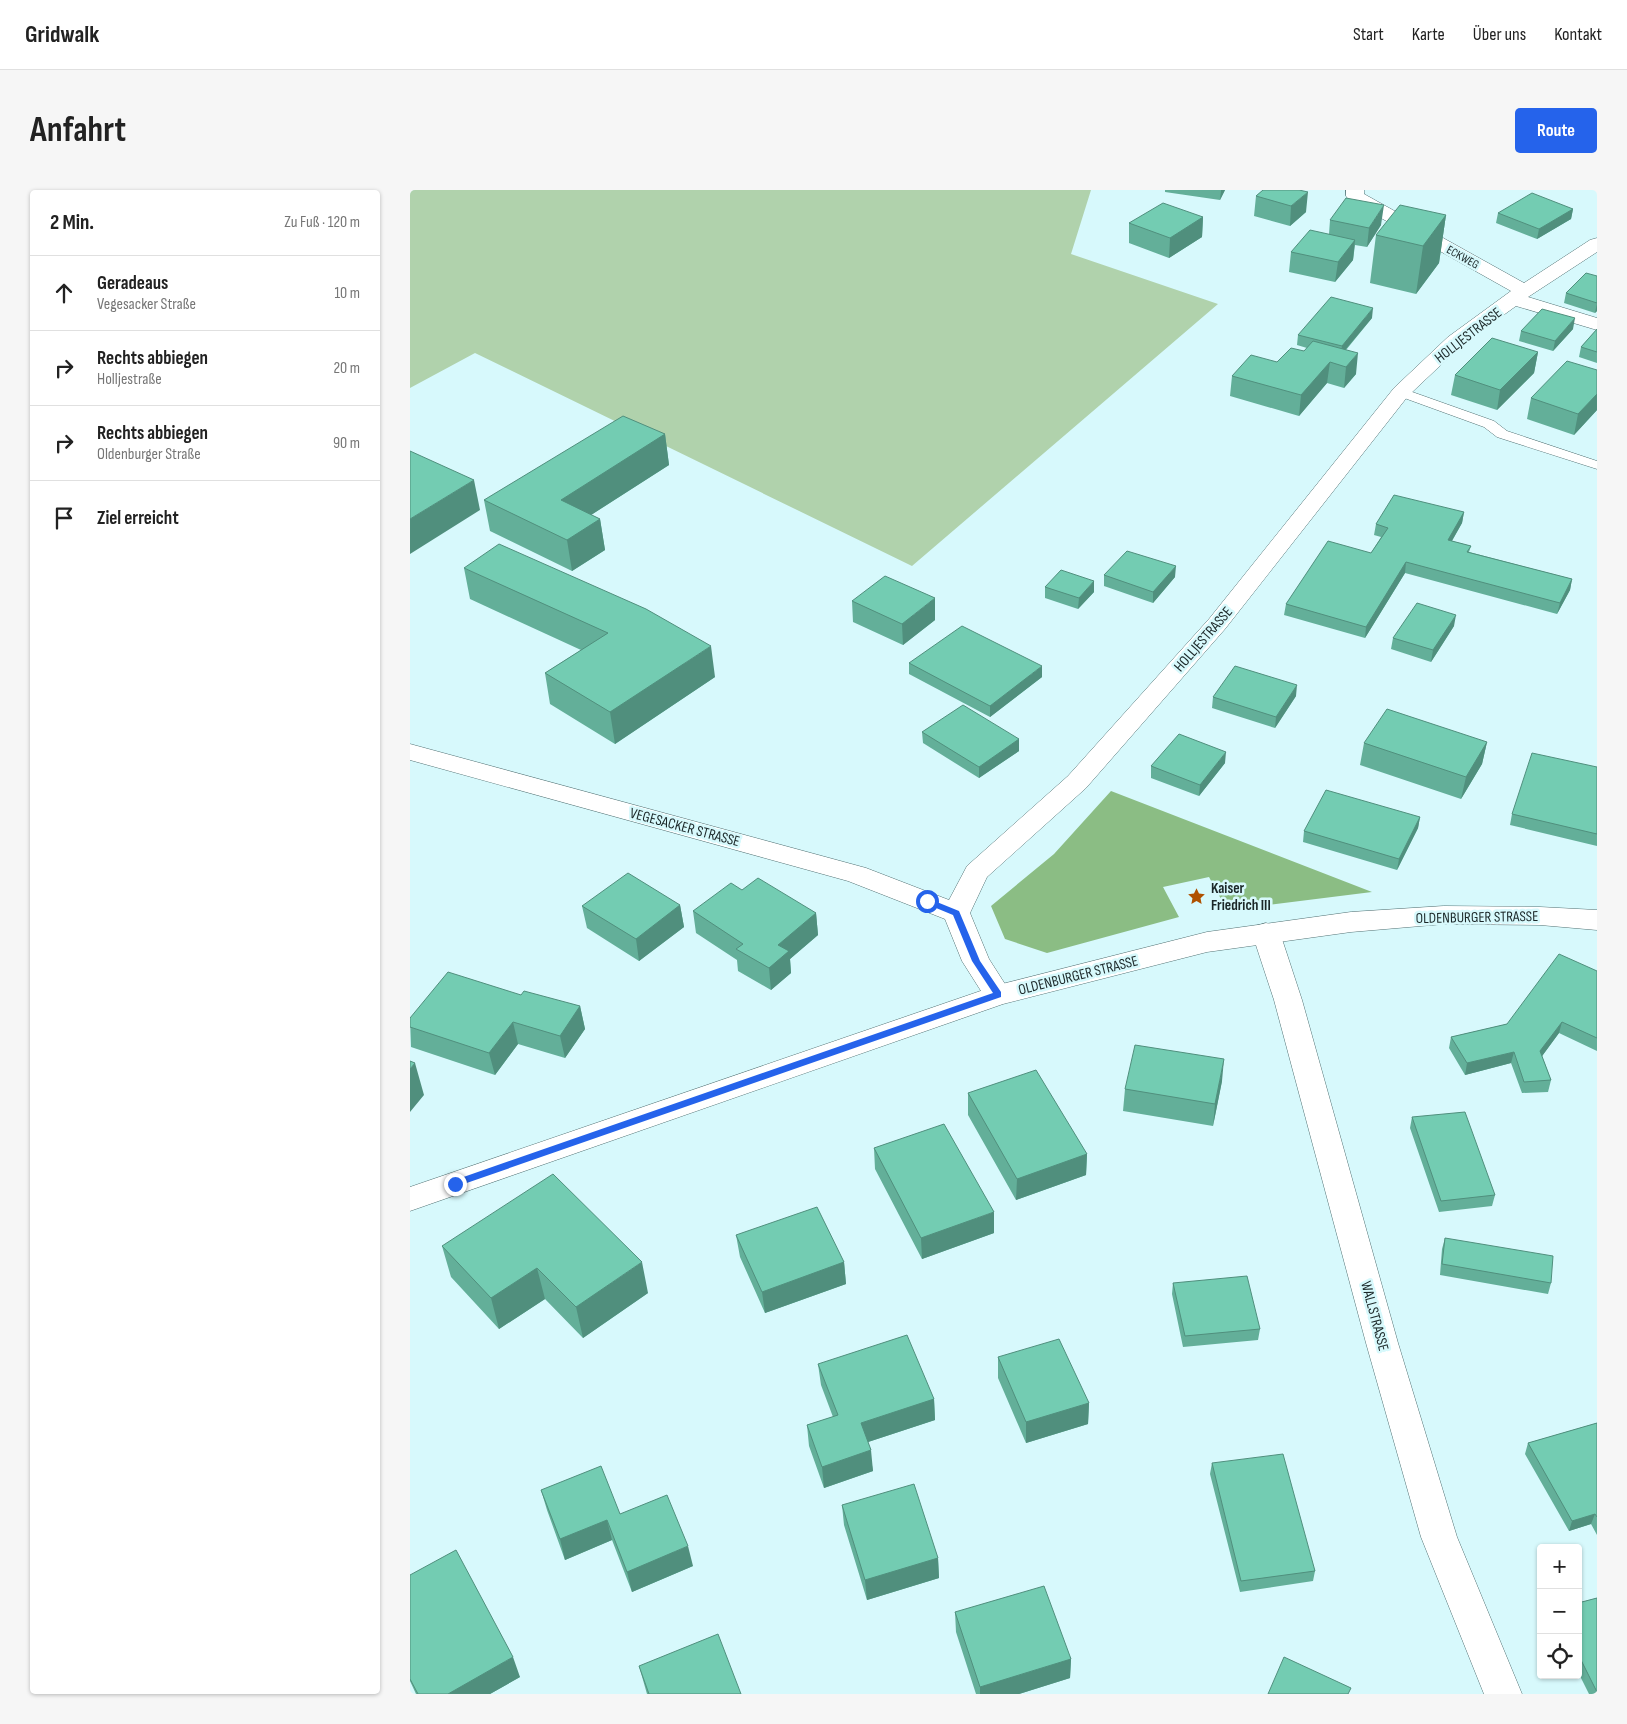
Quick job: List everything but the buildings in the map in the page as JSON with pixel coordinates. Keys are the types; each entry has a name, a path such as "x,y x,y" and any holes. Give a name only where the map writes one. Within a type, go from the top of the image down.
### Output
{"street":[{"name":"ECKWEG","path":"1356,190 1355,196 1519,295"},
{"name":"HOLLJESTRASSE","path":"956,913 976,872 1077,782 1210,632 1401,392 1455,341 1519,295 1597,244"},
{"name":"HOLLJESTRASSE","path":"1519,295 1597,324"},
{"name":"VEGESACKER STRASSE","path":"410,752 857,874 956,913"},
{"path":"956,913 976,961 998,995"},
{"name":"OLDENBURGER STRASSE","path":"410,1199 998,995 1207,942 1351,922 1444,916 1540,916 1597,920"},
{"name":"WALLSTRASSE","path":"1266,933 1288,1000 1382,1343 1439,1537 1503,1694"}],"lane":[{"path":"1401,392 1489,424 1502,434 1597,465"}],"green space":[{"path":"410,190 1091,190 1071,254 1218,304 912,566 475,353 410,388"},
{"path":"1111,791 1372,892 1227,910 1209,877 1163,887 1179,917 1047,953 1005,939 991,906 1054,854"}],"place":[{"name":"Kaiser Friedrich III","path":"1197,897"}],"route":[{"path":"455,1184 998,995 976,961 956,913 927,901"}]}
